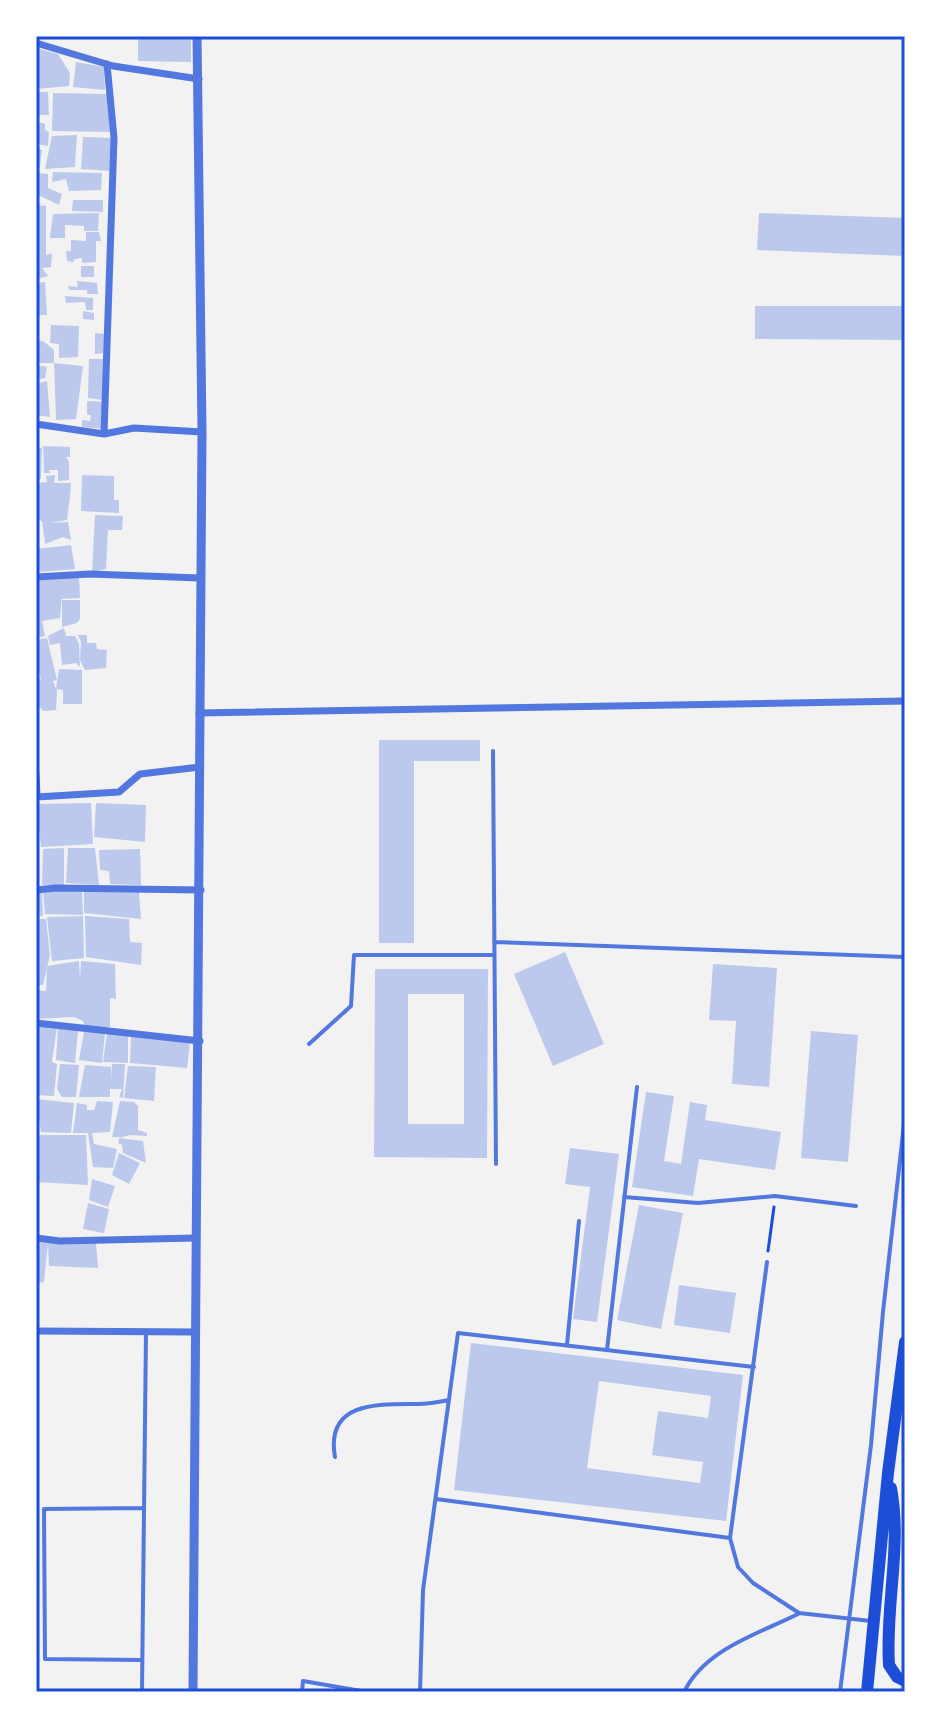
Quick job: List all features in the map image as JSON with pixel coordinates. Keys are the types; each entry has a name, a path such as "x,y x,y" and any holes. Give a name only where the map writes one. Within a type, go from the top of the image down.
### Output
{"highway":[{"path":"867,1692 888,1473 905,1342"},
{"path":"888,1473 895,1524 889,1665 897,1677 905,1681"}],"street":[{"path":"193,1692 201,890 202,432 197,36"},
{"path":"36,43 107,64 199,79"},
{"path":"104,434 114,138 107,64"},
{"path":"36,424 104,434 134,428 202,432"},
{"path":"36,577 90,574 200,578"},
{"path":"199,713 905,701"},
{"path":"36,774 37,797 119,792 140,774 200,767"},
{"path":"36,890 201,890"},
{"path":"36,1023 200,1041"},
{"path":"36,1238 60,1241 196,1238"},
{"path":"36,1331 195,1332"}],"lane":[{"path":"493,751 496,1164"},
{"path":"494,942 905,957"},
{"path":"309,1044 351,1006 354,955 494,955"},
{"path":"607,1350 637,1087"},
{"path":"840,1692 865,1502 905,1115"},
{"path":"623,1197 698,1203 775,1196 856,1206"},
{"path":"567,1345 579,1221"},
{"path":"767,1262 730,1538 738,1567 753,1583 799,1613 873,1622"},
{"path":"142,1692 146,1331"},
{"path":"420,1692 423,1590 458,1333 754,1367"},
{"path":"335,1457 332,1439 335,1430 350,1413 372,1405 449,1400"},
{"path":"436,1499 730,1538"},
{"path":"142,1660 45,1659 44,1509 144,1508"},
{"path":"684,1692 695,1672 708,1660 799,1613"},
{"path":"302,1692 303,1681 367,1692"}],"path":[{"path":"767,1262 775,1196"}],"building":[{"path":"138,36 191,36 191,62 138,61"},
{"path":"36,48 58,54 70,73 69,86 36,89 39,73"},
{"path":"76,62 104,67 105,90 73,87"},
{"path":"36,92 48,92 49,115 36,115"},
{"path":"53,93 107,94 110,132 52,131"},
{"path":"36,121 45,124 45,130 49,132 48,146 37,144"},
{"path":"77,135 75,167 45,169 52,136"},
{"path":"83,137 114,138 110,171 81,169"},
{"path":"36,148 42,150 40,167 36,167"},
{"path":"53,172 102,173 101,190 69,191 66,179 52,182"},
{"path":"36,173 48,174 48,188 62,194 59,205 36,194"},
{"path":"73,200 103,200 103,212 72,211"},
{"path":"36,205 46,206 46,255 52,253 51,267 42,268 48,276 36,279"},
{"path":"99,213 98,231 84,231 84,226 65,225 65,238 50,238 53,214"},
{"path":"759,213 905,218 905,256 757,250"},
{"path":"86,232 99,232 101,241 96,241 96,262 82,263 82,258 67,261 66,251 71,251 71,240 86,241"},
{"path":"81,266 94,266 94,277 81,277"},
{"path":"77,281 97,283 98,294 87,294 87,290 69,290 68,286 78,287"},
{"path":"45,282 47,315 36,315 36,283"},
{"path":"65,296 93,298 93,310 86,310 85,302 66,303"},
{"path":"755,306 905,306 905,340 755,339"},
{"path":"83,311 94,313 94,320 83,319"},
{"path":"51,325 79,326 78,357 59,358 59,344 50,343"},
{"path":"95,333 105,334 104,353 95,354"},
{"path":"43,341 54,350 54,363 36,363 36,342"},
{"path":"89,359 105,359 103,400 88,398"},
{"path":"54,363 83,366 76,419 56,420"},
{"path":"36,365 47,367 45,378 36,380"},
{"path":"47,381 50,417 36,415 36,384"},
{"path":"87,401 105,402 104,429 82,427 82,420 90,421"},
{"path":"43,446 70,447 70,457 66,457 69,480 58,481 58,470 44,473"},
{"path":"36,447 42,448 41,479 36,480"},
{"path":"55,475 54,483 71,483 70,496 67,520 50,523 68,522 71,540 63,537 45,544 42,521 39,520 36,529 36,483 47,482 46,476"},
{"path":"82,475 114,476 114,500 119,500 119,513 81,511"},
{"path":"95,515 123,516 122,530 108,530 106,569 92,572"},
{"path":"71,545 75,569 39,572 36,549"},
{"path":"79,576 80,598 62,599 62,594 60,618 42,621 45,636 36,638 36,580"},
{"path":"62,600 80,600 80,619 77,623 62,627"},
{"path":"64,628 66,636 75,636 79,644 80,667 76,663 62,665 60,643 50,645 48,636"},
{"path":"78,635 87,635 87,643 96,643 97,649 107,650 106,668 85,670 80,660 81,642"},
{"path":"47,638 57,680 53,681 57,691 56,710 43,711 39,706 36,680 41,679 39,672 36,672 36,640"},
{"path":"59,669 82,670 82,704 63,704 63,690 56,689"},
{"path":"379,740 480,740 480,761 414,761 414,943 379,943"},
{"path":"91,803 93,844 41,847 37,804"},
{"path":"96,803 146,805 145,842 94,837"},
{"path":"64,848 64,886 42,885 43,849"},
{"path":"68,848 95,848 99,885 66,883"},
{"path":"140,849 141,885 110,884 109,871 100,870 99,850"},
{"path":"36,861 39,861 39,882 36,883"},
{"path":"84,890 139,892 141,919 84,913"},
{"path":"43,891 82,892 83,915 45,914"},
{"path":"42,892 43,916 36,916 36,893"},
{"path":"83,916 84,958 52,961 47,917"},
{"path":"85,916 129,919 130,942 142,943 141,965 86,957"},
{"path":"36,919 46,919 50,955 43,985 36,985"},
{"path":"565,952 604,1044 553,1066 514,974"},
{"path":"79,961 80,980 81,961 115,964 116,999 110,998 110,1027 85,1027 83,1021 74,1017 36,1019 36,992 46,991 47,966"},
{"path":"713,964 777,968 769,1087 732,1084 736,1021 709,1020"},
{"path":"375,969 488,969 487,1158 374,1157","holes":["408,994 464,994 464,1124 408,1124"]},
{"path":"36,1025 57,1027 52,1062 57,1064 54,1096 36,1095"},
{"path":"58,1027 78,1031 75,1063 56,1060"},
{"path":"811,1031 858,1035 848,1162 801,1158"},
{"path":"84,1032 105,1033 102,1063 79,1060"},
{"path":"107,1033 128,1036 128,1063 103,1062"},
{"path":"131,1036 190,1043 187,1068 130,1063"},
{"path":"60,1064 79,1065 76,1097 62,1097 57,1089"},
{"path":"112,1064 125,1064 123,1098 119,1097 122,1089 110,1089 110,1097 79,1097 85,1065 111,1067 111,1081"},
{"path":"128,1066 156,1067 154,1101 124,1098"},
{"path":"646,1092 674,1096 664,1161 681,1164 690,1102 707,1105 705,1120 781,1132 775,1170 699,1159 693,1196 632,1187"},
{"path":"36,1099 74,1103 71,1133 41,1132"},
{"path":"97,1101 113,1102 110,1132 92,1133 94,1144 117,1149 113,1168 93,1167 88,1133 73,1133 77,1103 87,1105 87,1110 94,1110"},
{"path":"120,1101 134,1102 138,1106 138,1130 147,1133 147,1136 112,1137"},
{"path":"36,1135 86,1135 88,1185 36,1182"},
{"path":"120,1138 143,1141 146,1163 123,1153 122,1145 118,1143"},
{"path":"570,1148 619,1154 597,1322 573,1319 590,1187 565,1184"},
{"path":"119,1153 140,1163 129,1184 112,1175"},
{"path":"92,1179 115,1186 108,1207 89,1200"},
{"path":"88,1203 109,1209 104,1233 83,1229"},
{"path":"639,1205 683,1213 661,1329 617,1320"},
{"path":"36,1242 48,1243 44,1282 36,1283"},
{"path":"48,1243 96,1243 98,1268 49,1266"},
{"path":"679,1285 736,1293 730,1333 674,1325"},
{"path":"471,1343 743,1375 726,1521 454,1490","holes":["599,1381 711,1396 708,1418 658,1411 652,1455 703,1462 700,1483 587,1468"]}]}
